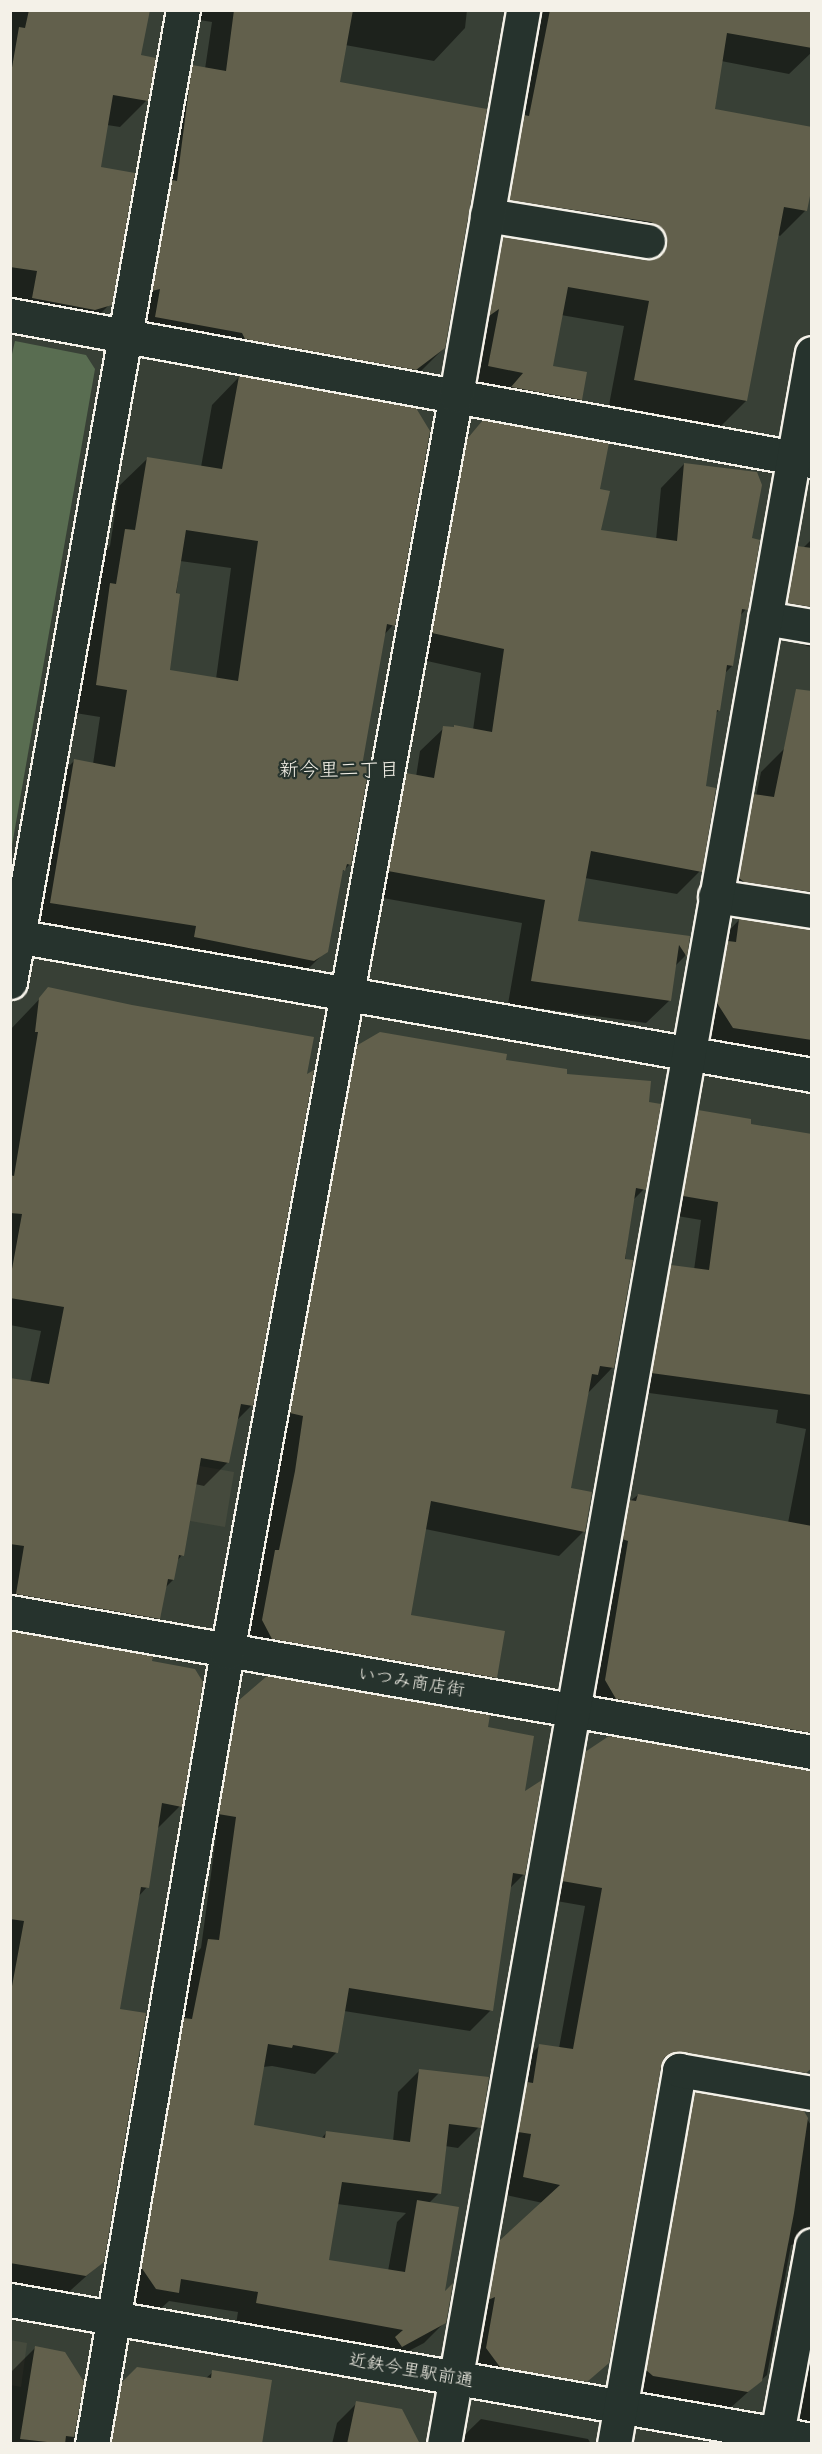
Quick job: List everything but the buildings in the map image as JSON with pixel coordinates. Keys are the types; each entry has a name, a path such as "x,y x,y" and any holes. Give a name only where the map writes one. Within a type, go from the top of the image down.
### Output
{"street":[{"path":"10,982 15,935 126,335 183,10"},
{"path":"92,2444 227,1652 456,395 523,10"},
{"path":"487,215 648,241"},
{"path":"10,315 803,459"},
{"path":"444,2444 571,1709 765,618 803,459 812,353"},
{"path":"765,618 812,626"},
{"path":"715,896 812,911"},
{"path":"15,935 812,1075"},
{"name":"いつみ商店街","path":"10,1612 227,1652 812,1752"},
{"path":"614,2444 679,2070 812,2093"},
{"path":"777,2434 812,2245"},
{"name":"近鉄今里駅前通","path":"10,2300 812,2440"}],"shaded area":[{"path":"97,1448 234,1472 225,1527 87,1503"},
{"path":"10,2340 27,2343 21,2387 11,2385"}],"green space":[{"path":"15,341 86,355 95,369 11,851 10,363"}],"district":[{"name":"新今里二丁目","path":"339,770"}]}
